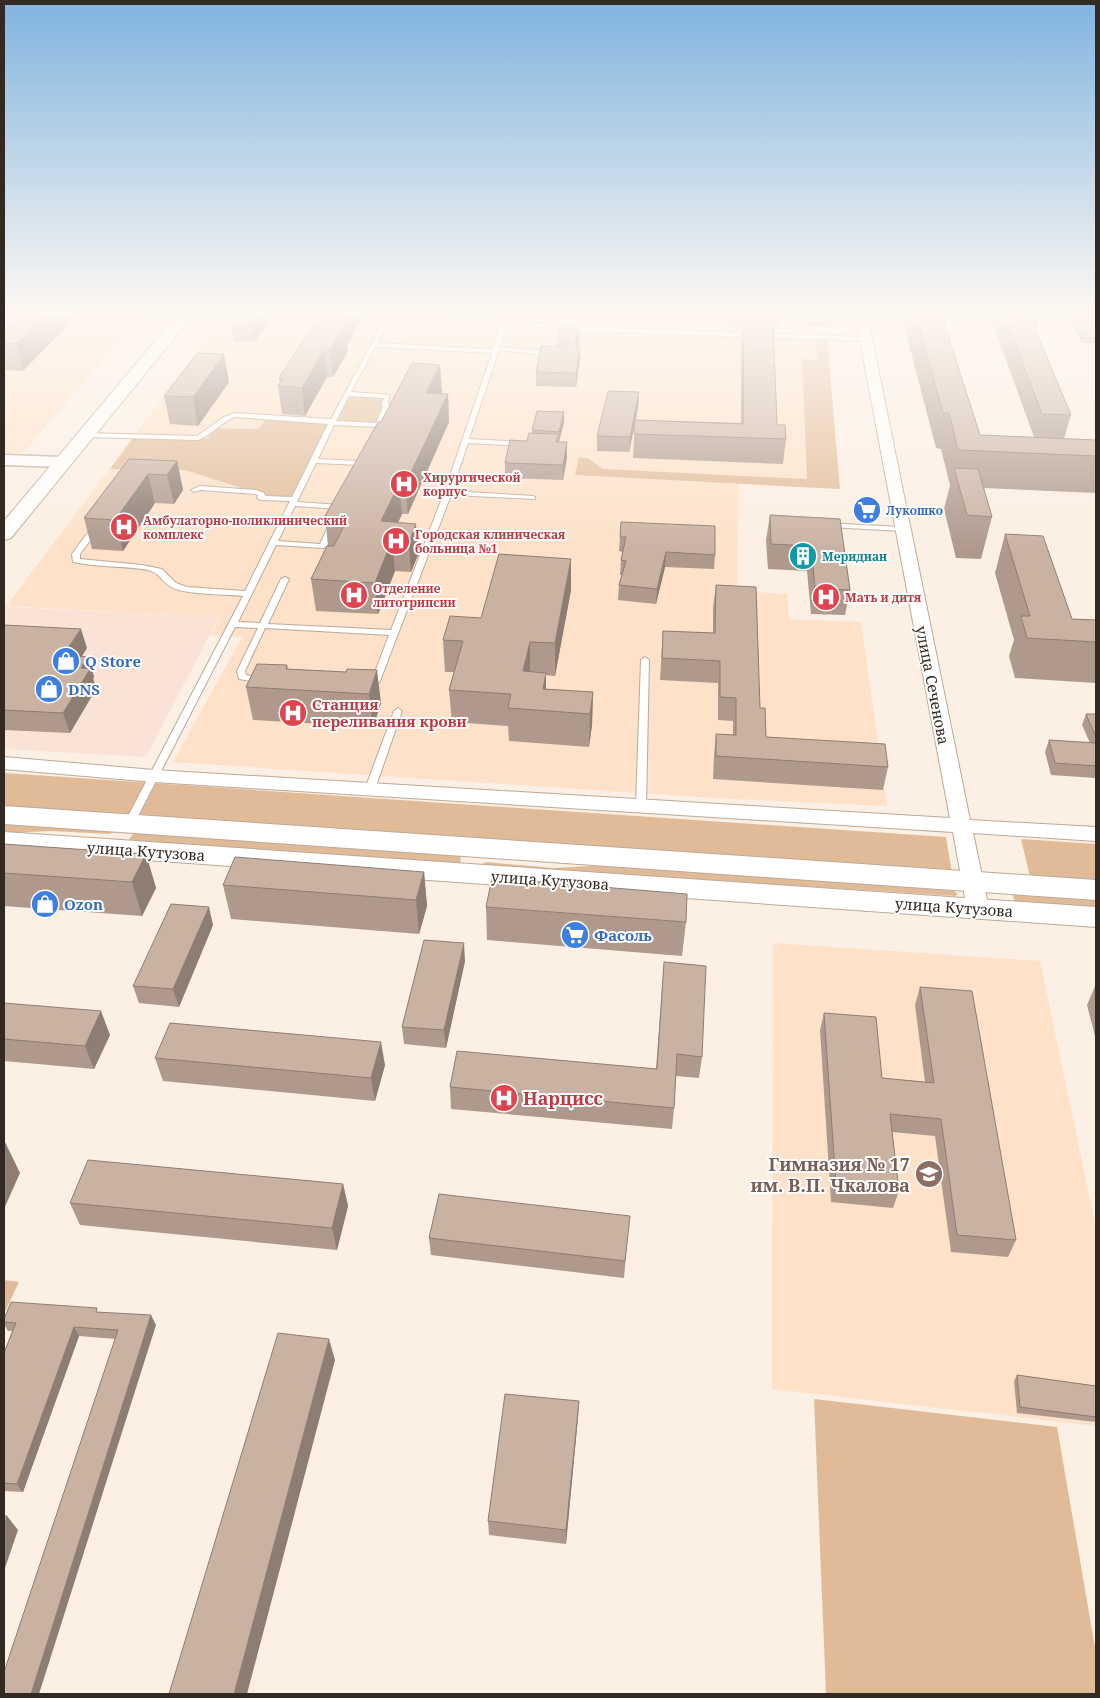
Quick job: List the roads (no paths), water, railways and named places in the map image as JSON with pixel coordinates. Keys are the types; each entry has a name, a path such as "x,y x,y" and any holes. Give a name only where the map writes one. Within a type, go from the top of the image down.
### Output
{"main road":[{"path":"4,534 120,393"},
{"name":"улица Кутузова","path":"4,815 976,895 1096,917"},
{"name":"улица Кутузова","path":"4,841 976,895 1096,890"}],"street":[{"name":"улица Сеченова","path":"877,393 902,529 976,895"},
{"path":"4,460 63,462"},
{"path":"4,763 154,776 1096,834"}],"lane":[{"path":"358,687 366,688 376,680 448,493 481,393"},
{"path":"129,824 274,543 347,394 388,396 384,405 387,405 374,433"},
{"path":"85,436 198,438 213,430 226,418 235,416 378,425"},
{"path":"465,441 530,444"},
{"path":"356,472 364,456"},
{"path":"313,461 360,463"},
{"path":"194,490 200,488 256,492 262,494 261,498 341,507"},
{"path":"448,493 533,498"},
{"path":"274,543 323,546 345,498"},
{"path":"104,516 76,554 76,560 88,563 142,567 159,571 173,585 187,589 248,594"},
{"path":"822,525 902,529"},
{"path":"274,681 246,679 242,677 241,671 285,579"},
{"path":"232,624 394,633"},
{"path":"641,806 645,660"},
{"path":"370,789 398,711"}],"place":[{"name":"Хирургической корпус","path":"404,484"},
{"name":"Лукошко","path":"867,510"},
{"name":"Амбулаторно-поликлинический комплекс","path":"124,527"},
{"name":"Городская клиническая больница №1","path":"396,541"},
{"name":"Меридиан","path":"803,556"},
{"name":"Отделение литотрипсии","path":"354,595"},
{"name":"Мать и дитя","path":"826,597"},
{"name":"Q Store","path":"66,661"},
{"name":"DNS","path":"49,689"},
{"name":"Станция переливания крови","path":"293,713"},
{"name":"Ozon","path":"45,904"},
{"name":"Фасоль","path":"575,935"},
{"name":"Нарцисс","path":"504,1098"},
{"name":"Гимназия № 17 им. В.П. Чкалова","path":"929,1174"}]}
